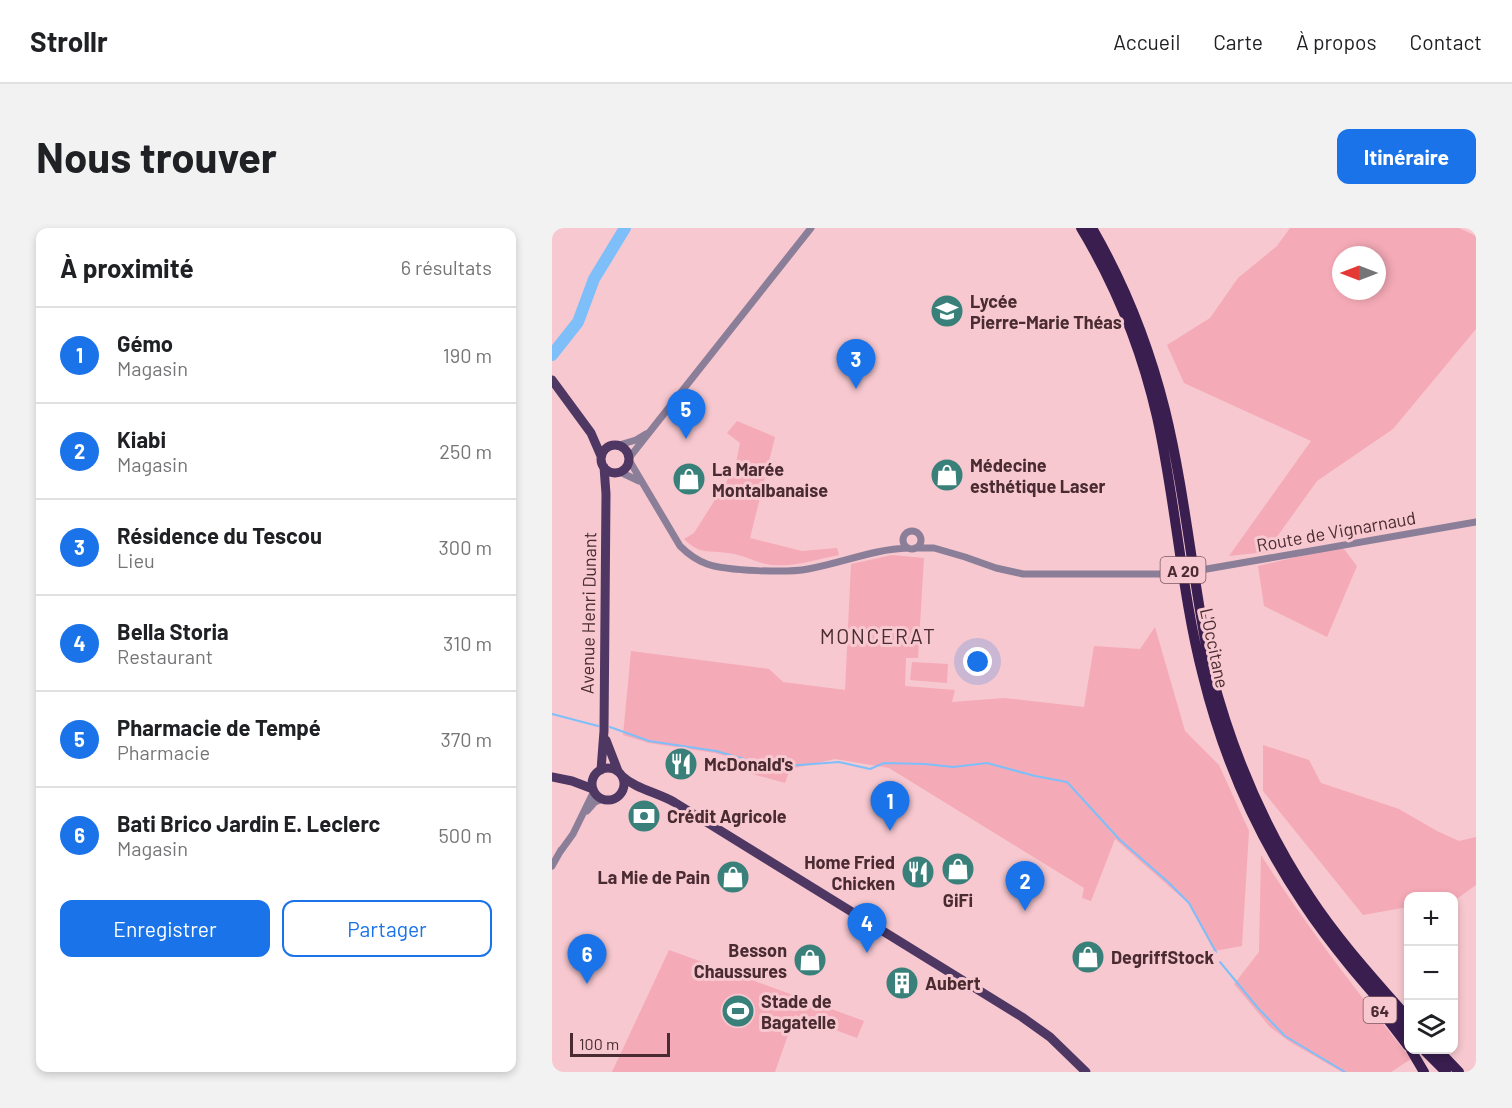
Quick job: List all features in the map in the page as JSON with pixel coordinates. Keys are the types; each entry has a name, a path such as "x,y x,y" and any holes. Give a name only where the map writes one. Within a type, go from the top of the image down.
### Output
{"highway":[{"name":"L'Occitane","path":"1081,228 1130,329 1150,392 1164,452 1197,650 1210,705 1231,767 1256,822 1285,876 1354,972 1404,1028"},
{"name":"L'Occitane","path":"1092,228 1124,290 1155,372 1171,440 1211,671 1240,764 1269,827 1312,899 1361,965 1404,1013"},
{"name":"64","path":"1354,972 1404,1041"},
{"path":"1413,1054 1424,1072"},
{"path":"1428,1054 1446,1072"},
{"path":"1442,1054 1459,1072"}],"main road":[{"path":"555,385 591,433 604,467 612,472 619,472"},
{"path":"591,433 626,450 629,459 606,494"},
{"path":"601,456 608,446 616,445"},
{"name":"Avenue Henri Dunant","path":"598,772 604,731 606,494 604,467"},
{"name":"Avenue Henri Dunant","path":"604,731 620,774"},
{"path":"572,782 609,768 634,786 649,790 674,802 1022,1017 1050,1037 1086,1072"},
{"path":"593,790 592,784 598,772"},
{"path":"620,774 623,785 620,794"},
{"path":"552,777 593,790 603,799 614,798 633,790 649,790"}],"street":[{"path":"811,228 629,459 680,546 688,555 715,566 785,571 800,570 883,550 934,548 996,568 1023,574 1175,574"},
{"path":"616,445 636,440 648,432"},
{"path":"619,472 641,482"},
{"name":"Route de Vignarnaud","path":"1201,570 1476,522"},
{"path":"883,550 913,532 934,548"},
{"path":"905,536 904,544 912,548 920,545 921,537"},
{"path":"552,866 574,830 593,790"},
{"path":"581,817 592,804 603,799"}],"shaded area":[{"path":"1290,228 1459,228 1476,236 1476,329 1393,429 1317,481 1266,552 1229,556 1311,441 1184,383 1167,345 1210,318 1238,278 1277,246"},
{"path":"737,421 775,437 750,538 802,551 837,548 839,555 798,564 773,565 733,554 700,550 684,539 694,533 735,468 740,443 727,433"},
{"path":"1330,549 1344,549 1357,566 1327,637 1264,606 1258,566"},
{"path":"892,555 924,558 918,658 906,658 905,686 955,690 952,702 1004,698 1084,707 1094,646 1140,649 1155,627 1185,731 1219,765 1249,831 1242,946 1214,951 1188,903 1115,839 1091,901 1082,898 1084,888 889,768 835,759 790,769 785,783 749,773 751,763 715,753 649,743 623,735 631,651 769,669 783,682 845,690 851,564"},
{"path":"912,662 948,664 947,683 910,680"},
{"path":"1263,745 1309,760 1321,783 1399,809 1459,841 1476,837 1476,885 1458,898 1458,892 1404,892 1404,908 1363,915 1263,791"},
{"path":"1261,855 1333,959 1404,1050 1404,1054 1407,1054 1411,1059 1391,1072 1342,1072 1290,1042 1270,1027 1234,984 1259,952"},
{"name":"Stade de Bagatelle","path":"669,950 864,1021 857,1038 795,1015 775,1072 612,1072"}],"waterway":[{"path":"552,355 578,322 594,279 625,228"},
{"path":"552,714 598,726"},
{"path":"610,727 649,741 716,751 773,767 839,762 870,769 884,763 953,767 987,763 1067,782 1120,840 1189,903 1216,952"},
{"path":"1220,962 1258,1008 1285,1036 1345,1072"}],"place":[{"name":"Lycée Pierre-Marie Théas","path":"947,311"},
{"name":"Résidence du Tescou","path":"856,389"},
{"name":"Pharmacie de Tempé","path":"686,439"},
{"name":"Médecine esthétique Laser","path":"947,475"},
{"name":"La Marée Montalbanaise","path":"689,479"},
{"name":"McDonald's","path":"681,764"},
{"name":"Crédit Agricole","path":"644,816"},
{"name":"Gémo","path":"890,831"},
{"name":"GiFi","path":"958,869"},
{"name":"Home Fried Chicken","path":"918,872"},
{"name":"La Mie de Pain","path":"733,877"},
{"name":"Kiabi","path":"1025,911"},
{"name":"Bella Storia","path":"867,953"},
{"name":"DegriffStock","path":"1088,957"},
{"name":"Besson Chaussures","path":"810,960"},
{"name":"Aubert","path":"902,983"},
{"name":"Bati Brico Jardin E. Leclerc","path":"587,984"},
{"name":"Stade de Bagatelle","path":"738,1011"}],"district":[{"name":"MONCERAT","path":"878,635"}]}
